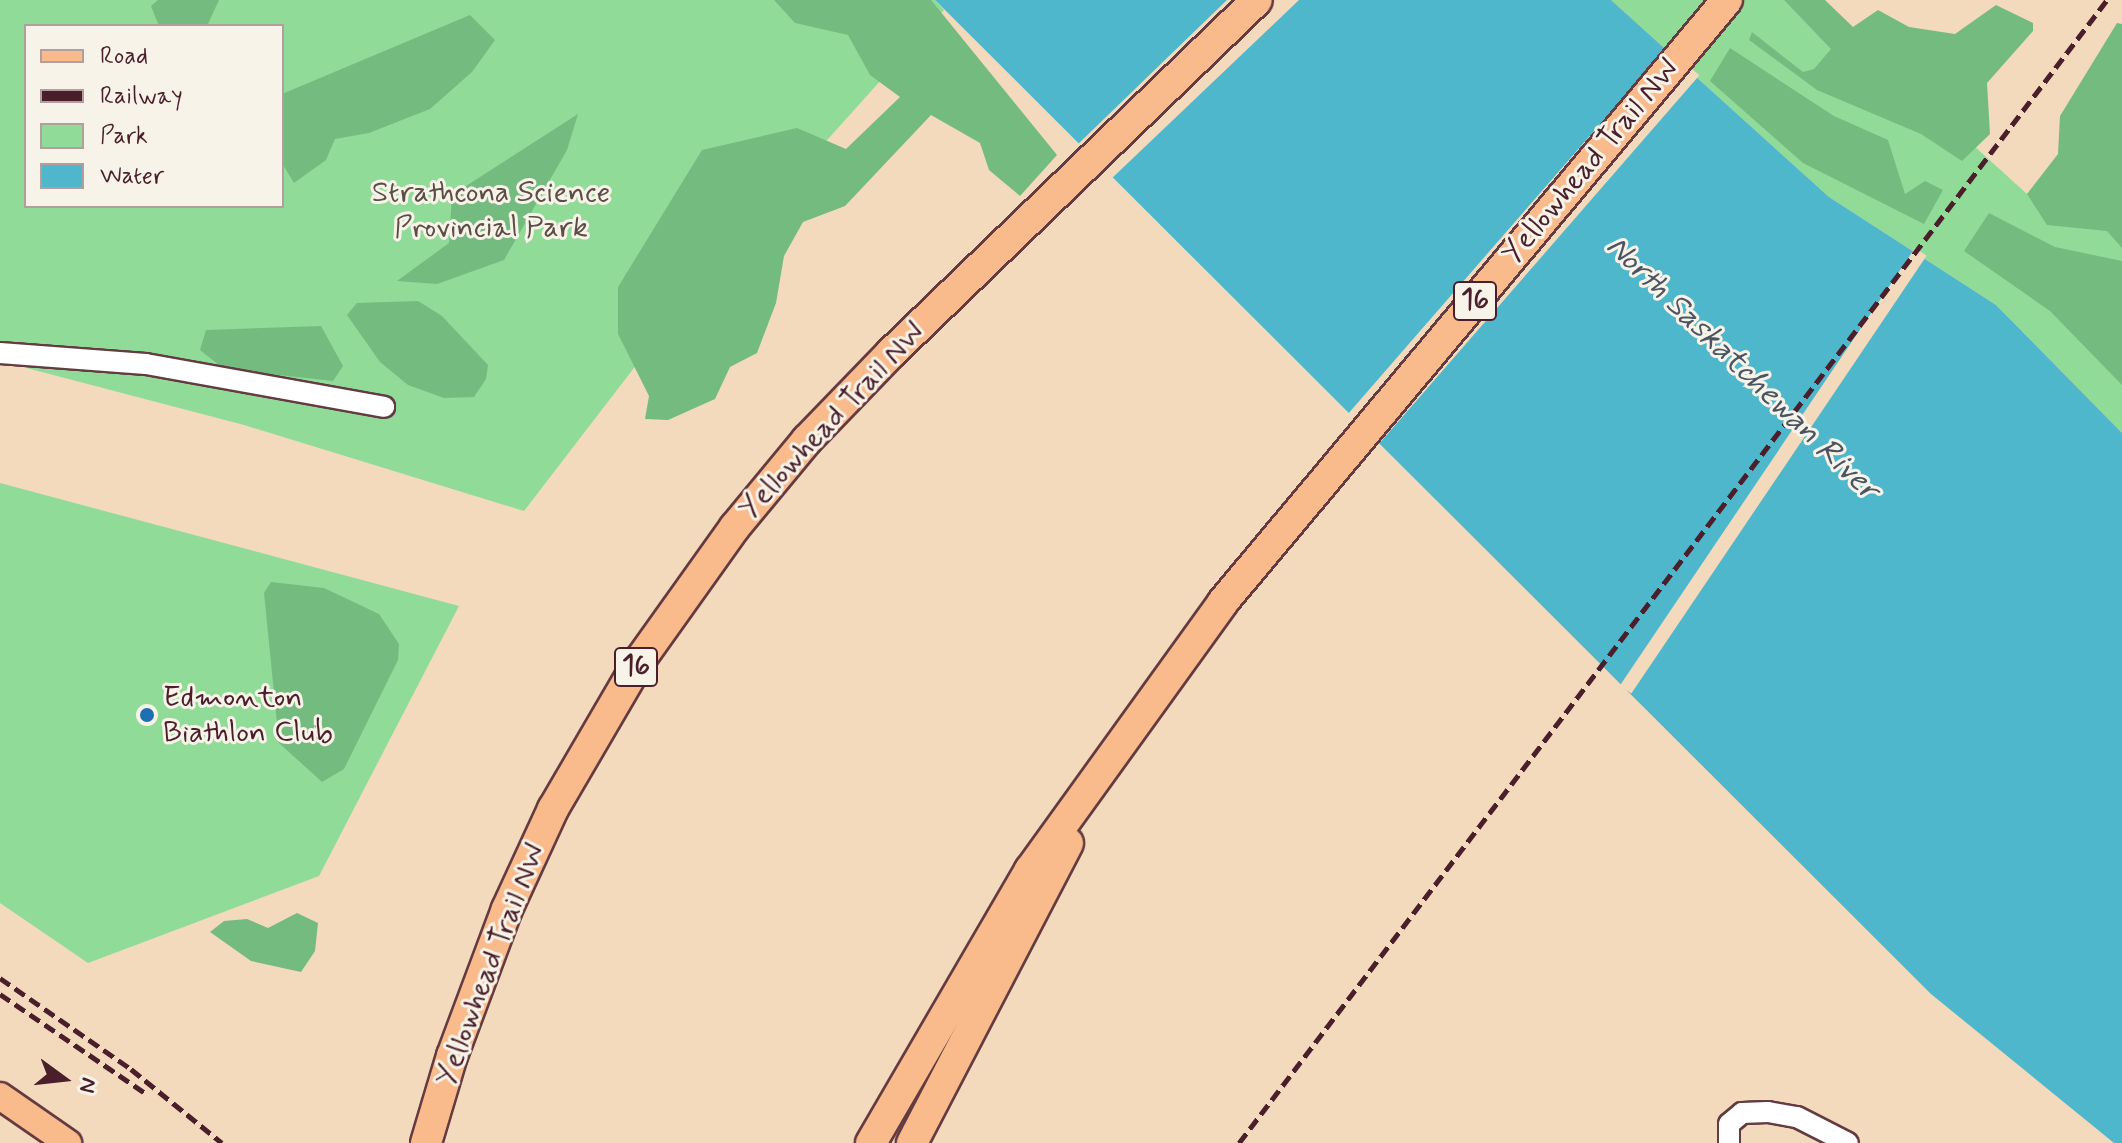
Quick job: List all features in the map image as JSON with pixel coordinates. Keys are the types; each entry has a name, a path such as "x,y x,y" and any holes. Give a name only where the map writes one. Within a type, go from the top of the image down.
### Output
{"highway":[{"name":"Yellowhead Trail NW","path":"426,1143 452,1056 507,909 553,809 640,660 775,476 976,272 1257,0"},
{"name":"Yellowhead Trail NW","path":"871,1143 973,962 1120,740 1223,602 1727,0"},
{"path":"912,1143 1120,740"}],"main road":[{"path":"0,1096 68,1143"}],"lane":[{"path":"0,353 146,364 384,407"},
{"path":"1729,1143 1729,1124 1742,1113 1768,1112 1797,1117 1848,1143"}],"green space":[{"name":"Strathcona Science Provincial Park","path":"0,0 935,0 944,10 703,278 524,511 244,425 0,361"},
{"path":"158,0 219,0 208,24 158,24 151,6"},
{"path":"774,0 931,0 1057,155 1020,196 989,170 980,143 931,115 845,206 803,222 784,256 776,303 757,353 730,367 715,399 668,420 645,419 649,396 618,334 618,287 702,150 797,128 846,149 900,97 870,75 848,35 795,23"},
{"path":"1611,0 1813,0 2027,194 2122,165 2122,433 1996,305 1829,197"},
{"path":"1784,0 1825,0 1853,27 1878,10 1909,27 1955,34 1996,5 2033,23 2033,31 1987,83 1990,134 1962,161 1921,134 1817,90 1749,40 1752,32 1803,72 1814,69 1831,49"},
{"path":"470,15 495,40 472,72 430,109 369,133 335,139 326,160 294,183 284,166 284,93"},
{"path":"2117,23 2122,24 2122,248 2107,231 2047,225 2027,194 2058,154 2060,116"},
{"path":"1730,48 1834,116 1888,140 1905,194 1925,181 1943,190 1924,224 1803,163 1710,81"},
{"path":"578,114 567,150 504,260 437,284 397,281 449,243 452,195"},
{"path":"1989,213 2055,247 2122,261 2122,385 2050,311 1964,251"},
{"path":"418,301 442,316 488,365 486,379 474,397 444,398 408,385 380,362 347,315 357,303"},
{"path":"321,326 343,366 333,381 224,369 200,350 206,330"},
{"path":"0,483 459,606 319,876 88,963 0,903"},
{"path":"271,582 324,588 379,614 399,644 398,660 344,769 322,782 279,743 264,593"},
{"path":"297,913 318,923 315,951 301,972 251,961 210,932 224,921 247,919 268,928"}],"water":[{"name":"North Saskatchewan River","path":"935,0 1611,0 1829,197 1996,305 2122,433 2122,1143 2114,1143 1931,994"}],"pier":[{"path":"1227,0 1299,0 1109,181 1075,147"},
{"path":"1667,47 1699,75 1377,446 1345,418"},
{"path":"1915,248 1927,256 1631,694 1620,686"}],"railway":[{"path":"1239,1143 2107,0"},
{"path":"0,978 131,1069 222,1143"},
{"path":"0,994 148,1095"}],"place":[{"name":"Edmonton Biathlon Club","path":"147,715"}]}
